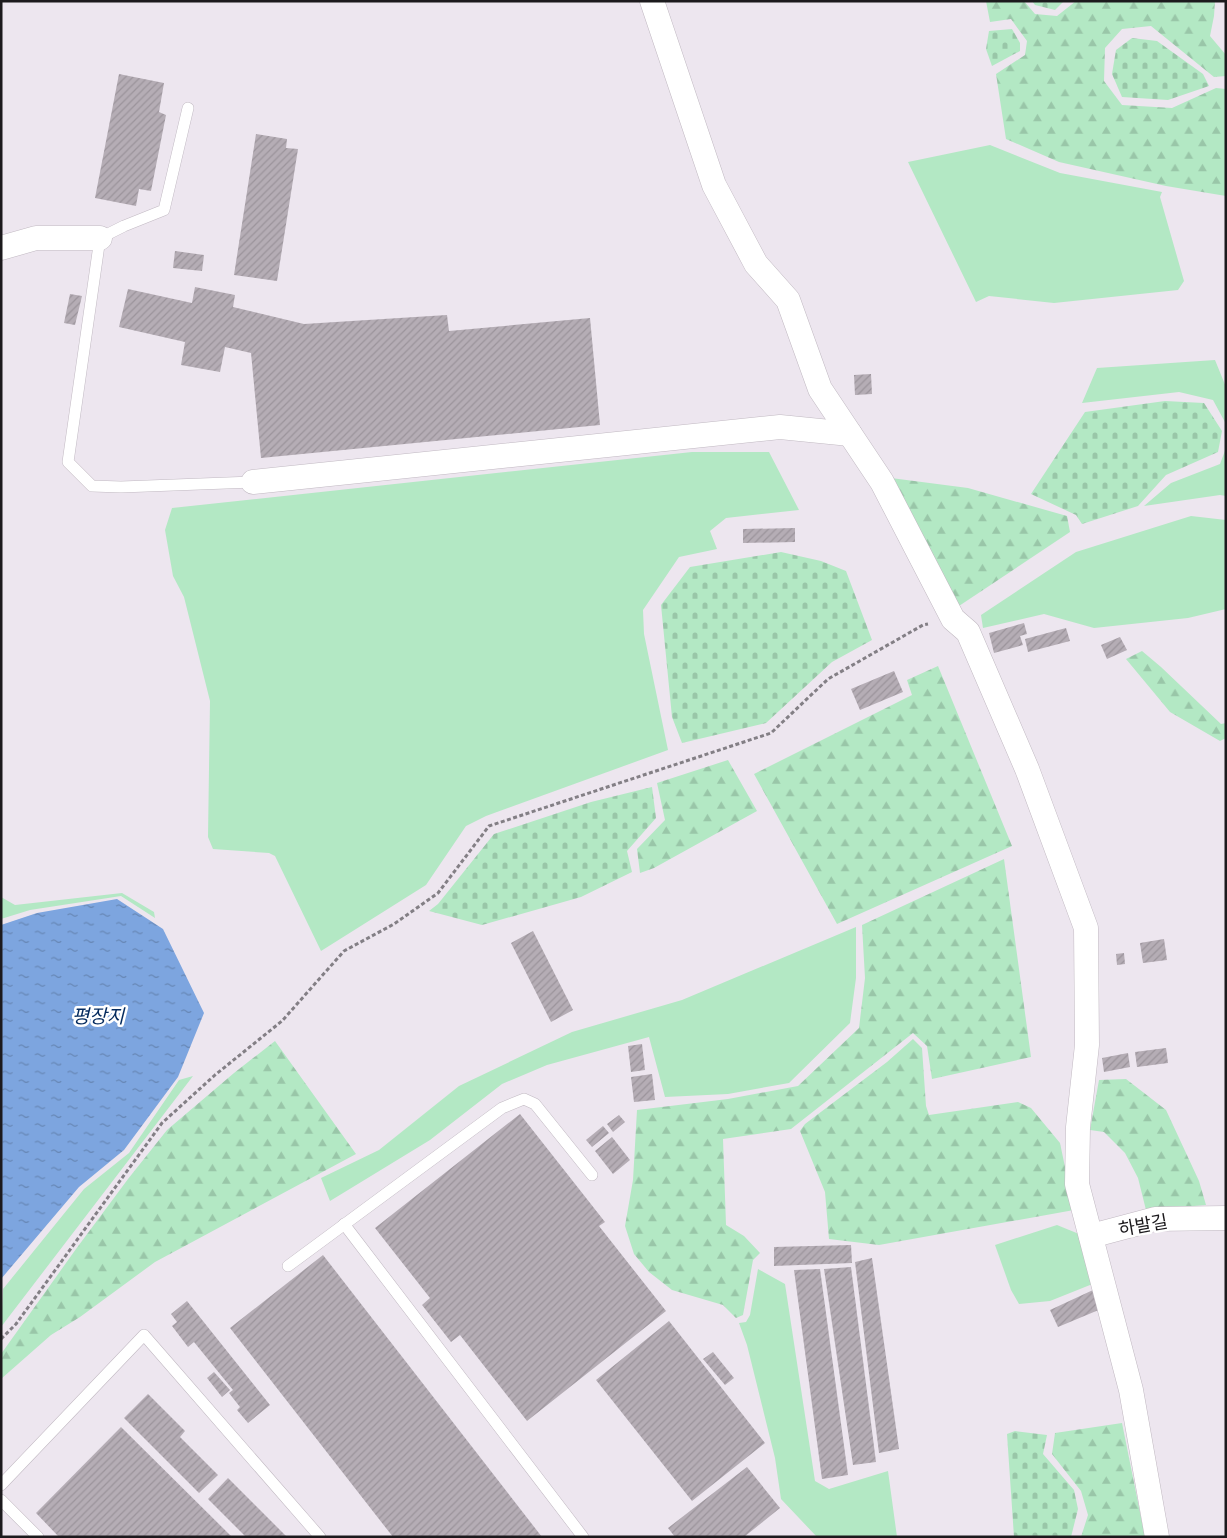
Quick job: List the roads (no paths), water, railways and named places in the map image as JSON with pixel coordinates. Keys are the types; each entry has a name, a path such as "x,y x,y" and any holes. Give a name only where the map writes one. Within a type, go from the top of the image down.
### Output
{"street":[{"path":"652,1 714,185 756,264 788,300 820,389 882,482 953,619 968,632 1027,769 1086,928 1087,1045 1078,1127 1077,1184 1130,1390 1157,1537"},
{"path":"1,248 36,238 100,238"},
{"path":"253,482 780,427 850,434"},
{"name":"하발길","path":"1091,1236 1155,1219 1226,1218"}],"lane":[{"path":"188,108 164,210 100,238 68,462 92,486 121,487 253,482"},
{"path":"288,1266 502,1108 524,1099 535,1104 592,1175"},
{"path":"344,1224 583,1537"},
{"path":"1,1485 144,1335 320,1537"},
{"path":"1,1500 38,1537"}],"water":[{"name":"평장지","path":"117,899 163,929 204,1013 178,1077 124,1150 79,1187 1,1279 1,925 37,913"}]}
